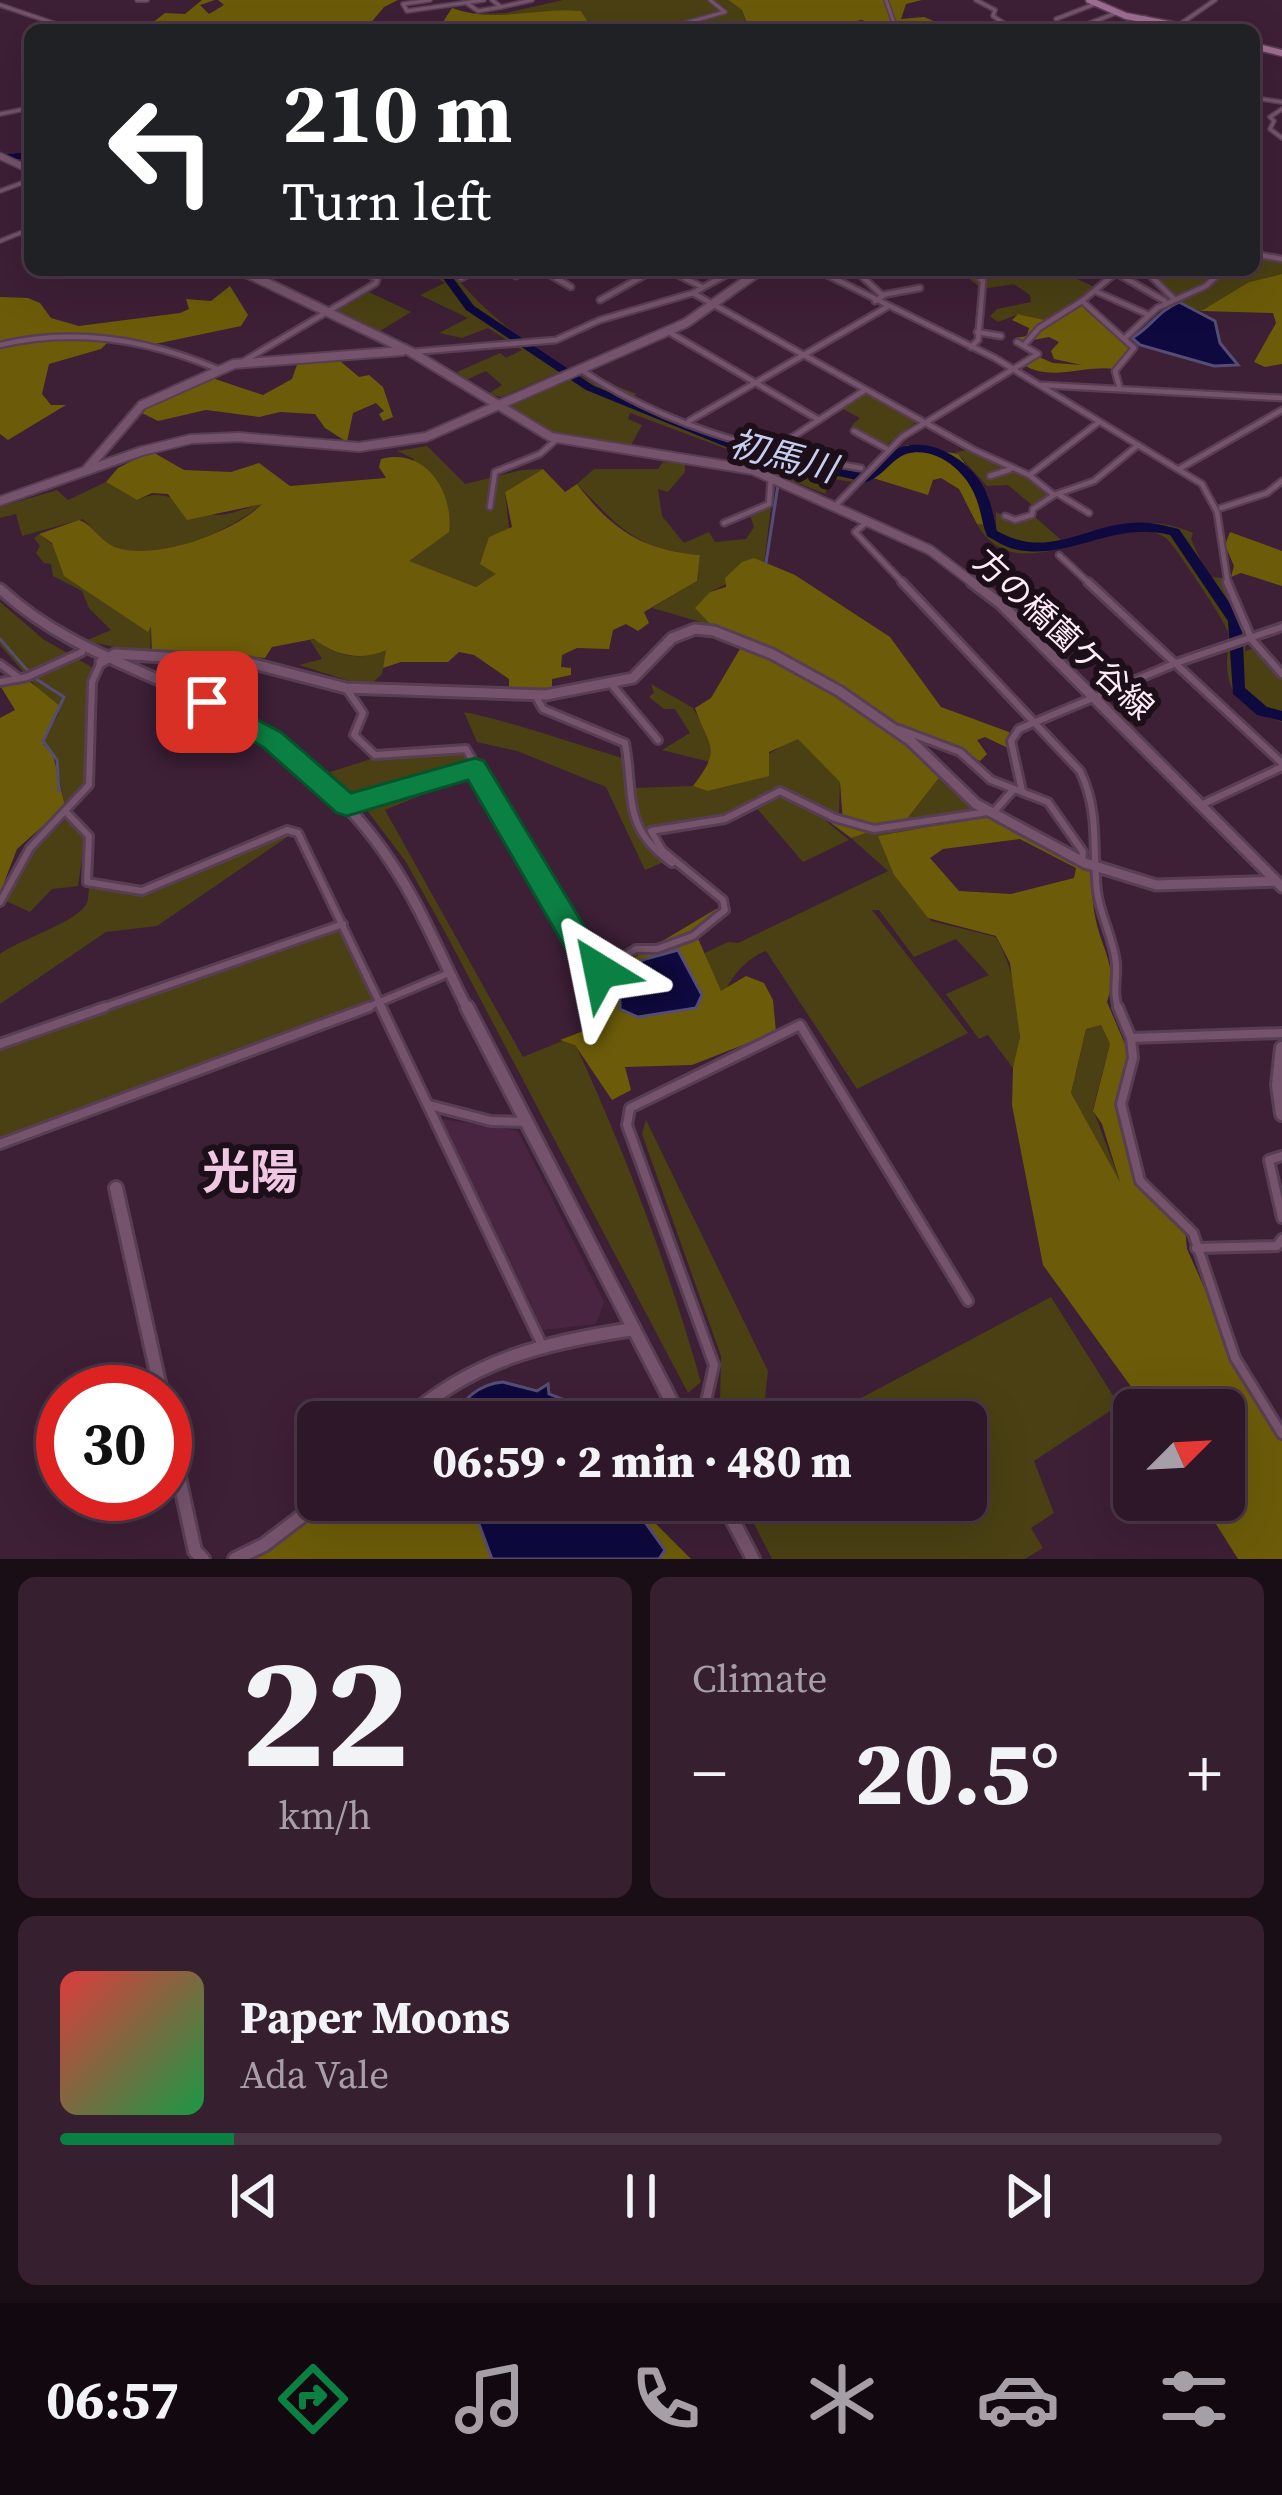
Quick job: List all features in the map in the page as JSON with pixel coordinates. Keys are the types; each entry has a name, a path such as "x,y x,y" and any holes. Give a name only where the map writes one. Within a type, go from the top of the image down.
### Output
{"main road":[{"path":"1092,2 1116,14 1173,24"}],"street":[{"path":"137,0 147,0"},
{"path":"430,0 403,4 406,11 484,0"},
{"path":"439,0 442,8"},
{"path":"492,0 501,7"},
{"path":"468,4 478,11 532,0"},
{"path":"682,24 725,12 710,0"},
{"path":"976,0 994,10 993,16 1005,24"},
{"path":"1180,24 1215,0"},
{"path":"2,2 59,24"},
{"path":"1056,19 1092,2"},
{"path":"1088,24 1116,14"},
{"path":"1136,24 1145,19"},
{"path":"1282,105 1270,117 1274,121 1270,129 1282,138"},
{"name":"方の橋薗ケ谷線","path":"253,276 408,351 557,439 753,470 838,504 930,550 970,578 1279,884"},
{"path":"84,473 134,411 243,361 376,283 372,276"},
{"path":"461,278 465,276"},
{"path":"553,276 571,286"},
{"path":"600,299 643,276"},
{"path":"680,276 704,288"},
{"path":"243,361 556,340 600,320 694,293 725,276"},
{"path":"0,501 144,450 204,437 262,437 351,448 406,443 449,431 666,331 753,276"},
{"path":"828,276 1012,369 1202,484 1220,508 1223,565 1251,636 1264,659 1282,674"},
{"path":"861,276 882,295"},
{"path":"970,346 977,343 982,281 977,276"},
{"path":"1025,344 1039,328 1082,301 1109,276"},
{"path":"1123,276 1170,301"},
{"path":"1150,276 1170,301"},
{"path":"1125,339 1148,315 1217,276"},
{"path":"875,301 895,289 920,288"},
{"path":"1095,291 1148,315"},
{"path":"694,293 923,422 1029,475 1089,513"},
{"path":"1082,301 1134,348 1115,371 1120,389"},
{"path":"689,421 887,307"},
{"path":"666,331 819,420"},
{"path":"977,332 1001,336"},
{"path":"0,345 44,334 74,340 106,337 175,351 220,370"},
{"path":"838,504 861,469 887,448 1038,354 1017,342"},
{"path":"578,369 607,388 770,451 861,469"},
{"path":"1038,384 1282,398"},
{"path":"753,470 770,451 865,390"},
{"path":"1179,469 1282,410"},
{"path":"1029,475 1100,422"},
{"path":"854,431 887,448"},
{"path":"490,507 495,472 539,454 557,439"},
{"path":"1005,516 1015,520 1031,515 1056,494 1094,481 1138,445"},
{"path":"990,476 1014,468"},
{"path":"724,523 769,504 771,477"},
{"path":"1220,508 1279,489 1282,481"},
{"path":"869,519 855,532 1087,784 1098,840 1102,922 1117,963 1114,998 1131,1038 1133,1058 1121,1104 1140,1181 1192,1233 1235,1358 1282,1434"},
{"path":"1059,555 1282,765 1201,805"},
{"path":"0,589 82,652 231,714 302,762 347,806 393,865 673,1401"},
{"path":"1018,790 1013,734 1176,663 1282,627"},
{"path":"0,902 24,855 88,785 92,682 101,662 115,654 246,662 346,688 392,692 445,688 536,695 612,685 641,673 652,652 694,629 720,631 827,685 896,728 960,752 991,780 1048,802 1083,853 1082,859"},
{"path":"0,682 82,652"},
{"path":"0,664 19,678"},
{"path":"612,685 658,740"},
{"path":"346,688 363,713 353,734 375,755 461,747 592,966 600,971 636,949 657,949 693,936 722,916 723,900 662,850 651,831 725,819 780,791 833,817 874,829 990,813 1018,790"},
{"path":"536,695 544,709 625,743 631,765 626,790 630,813 658,854 688,872"},
{"path":"896,728 964,795 990,813 1136,883 1279,884"},
{"path":"347,806 475,768"},
{"path":"66,812 89,836 87,882 142,892 287,830 298,833 541,1343"},
{"path":"0,1044 344,924"},
{"path":"0,1144 381,1004 449,973"},
{"path":"706,1401 714,1365 627,1124 630,1108 800,1025 968,1301"},
{"path":"1131,1038 1282,1033"},
{"path":"1282,1048 1282,1114"},
{"path":"429,1106 491,1121 526,1122"},
{"path":"1282,1156 1269,1160 1282,1219"},
{"path":"116,1188 154,1365"},
{"path":"1196,1248 1277,1246 1282,1239"},
{"path":"426,1401 473,1367 541,1343 634,1329"},
{"path":"188,1521 195,1551 203,1559"},
{"path":"235,1559 298,1521"},
{"path":"733,1521 753,1559"}],"shaded area":[{"path":"202,0 215,0 200,5 209,14 224,5 218,0 398,0 384,7 370,24 151,24 165,13 185,14"},
{"path":"563,0 728,0 742,10 747,24 609,24 588,22 581,11 469,14 506,13"},
{"path":"728,0 922,0 906,4 901,19 924,17 941,24 862,20 747,24 742,10"},
{"path":"452,8 484,15 581,11 588,22 609,24 442,24"},
{"path":"1260,257 1282,260 1282,274 1249,282 1201,311 1175,302 1185,294 1173,298 1153,276 1200,276 1212,283 1220,276 1260,276"},
{"path":"1282,274 1282,364 1265,367 1254,362 1276,323 1273,313 1201,311 1249,282"},
{"path":"434,276 456,276 524,340 613,392 616,386 637,394 630,397 714,433 771,452 860,470 852,482 790,471 830,483 825,494 758,467 762,462 630,413 628,419 642,425 630,447 558,436 513,411 512,403 563,377 557,373 501,397 488,394 502,385 486,371 466,380 457,372 500,353 506,358 522,350 488,328 462,338 439,333 468,318 420,295 445,283"},
{"path":"966,276 1070,276 1097,288 1065,310 1064,319 1054,322 1019,314 998,322 990,316 997,309 1031,302 1030,295 1014,284 982,289"},
{"path":"230,286 248,315 241,326 155,344 112,338 101,349 49,364 42,394 51,405 66,405 8,440 0,434 0,297 28,298 40,303 51,318 79,326 180,313 189,309 186,299 211,301"},
{"path":"369,292 411,312 380,331 337,310"},
{"path":"1082,301 1134,348 1114,369 1056,373 1024,365 1039,357 1082,365 1054,359 1051,351 1059,342 1049,337 1017,343 1015,338 1027,336 1029,328 1012,320 1018,314 1054,322"},
{"path":"1179,302 1215,321 1220,343 1238,365 1214,366 1140,345 1132,338"},
{"path":"340,361 359,377 369,375 383,387 393,417 383,421 379,414 384,411 376,403 353,413 347,442 325,428 315,414 280,412 259,417 206,410 158,421 140,412 212,378 263,395 292,379 298,362"},
{"path":"865,393 916,422 885,446 851,426 860,418 841,408"},
{"path":"907,445 958,454 988,496 992,526 977,524 959,489 941,478 933,480 928,495 873,478 887,459"},
{"path":"427,446 465,484 543,469 505,492 509,529 489,537 497,574 476,587 408,561 414,459 397,451"},
{"path":"968,450 1034,481 1050,495 1032,505 1008,485 987,486 956,452"},
{"path":"151,451 184,470 231,472 259,463 290,486 386,478 379,467 381,459 411,460 423,466 441,488 449,532 409,561 476,587 496,574 480,564 489,537 512,527 505,492 543,469 565,492 577,484 603,514 631,535 662,548 700,555 697,581 644,612 649,623 638,631 626,624 613,630 609,649 577,648 562,655 561,667 571,668 571,675 552,679 552,690 509,691 509,679 474,655 459,652 448,662 401,662 383,668 386,650 348,655 314,639 272,647 265,658 204,652 152,656 151,626 148,632 64,576 52,543 39,534 79,520 115,547 151,551 214,534 262,504 187,520 168,494 152,493 137,500 106,482 118,468"},
{"path":"663,462 685,464 685,472 668,492 658,489 662,516 684,543 709,532 715,542 746,539 754,527 750,515 771,506 764,565 710,592 696,608 711,625 652,608 697,581 700,555 644,542 577,484 594,469 658,469"},
{"path":"106,482 137,500 160,495 218,515 265,502 216,532 158,550 115,547 83,519 22,536 16,514 0,518 0,507 57,490 68,500"},
{"path":"996,512 1016,523 1034,516 1061,540 1144,523 1193,533 1191,539 1208,577 1224,578 1246,632 1245,651 1252,649 1282,676 1282,722 1249,708 1235,694 1228,673 1228,632 1167,539 1147,531 1123,531 1043,552 1018,553 996,545 977,524 996,528"},
{"path":"1230,532 1282,551 1282,586 1241,573 1231,577 1234,566 1225,545"},
{"path":"39,534 151,620 150,654 85,641 111,630 89,608 82,591 53,576 51,564 36,553 40,546 34,538"},
{"path":"754,558 795,575 890,637 941,707 1009,732 1008,748 985,737 977,740 987,754 980,761 955,747 899,729 942,774 906,820 851,838 803,802 843,823 840,782 798,739 769,752 769,776 707,791 693,786 711,755 695,708 711,698 744,642 711,625 695,608 710,592 726,587 725,578 742,562"},
{"path":"0,602 43,639 93,668 84,785 65,806 55,757 43,741 59,713 0,645"},
{"path":"310,640 350,656 387,649 382,674 368,687 299,665 322,659"},
{"path":"29,681 60,706 43,744 53,755 65,806 17,849 0,893 0,718 15,710 1,687"},
{"path":"651,684 693,708 713,745 710,762 662,750 690,733 675,709 664,709 649,697 654,693"},
{"path":"464,712 629,760 629,803 630,788 693,786 707,791 797,737 840,781 839,815 807,805 849,840 803,862 755,806 725,819 645,832 646,842 664,862 645,870 606,787 517,751 477,742"},
{"path":"458,749 467,767 356,799 330,772 374,758"},
{"path":"470,771 473,774 385,810 523,1057 572,1037 627,1164 674,1294 701,1382 688,1393 445,932 406,862 363,805"},
{"path":"942,774 990,815 880,836 894,875 931,921 996,937 1018,1002 1019,1037 1013,1068 988,1035 979,1039 946,994 989,975 956,939 914,957 879,910 872,910 968,1033 857,1089 766,951 740,968 724,995 707,975 705,953 728,942 738,943 888,871 851,838 906,820"},
{"path":"993,815 1090,867 1095,916 1110,968 1107,1002 1130,1056 1122,1095 1140,1181 1185,1227 1187,1249 1224,1332 1282,1434 1282,1559 1238,1559 1214,1521 1245,1521 1245,1389 1133,1389 1043,1265 1012,1105 1020,1037 1010,963 996,936 928,918 894,875 878,836","holes":["1020,839 1076,868 1074,878 1011,894 959,891 930,858 943,849","1101,1025 1110,1044 1093,1111 1102,1124 1120,1182 1071,1093 1086,1029"]},
{"path":"65,820 85,837 78,886 52,889 30,912 6,901 32,851"},
{"path":"280,834 290,835 157,926 106,932 0,1004 0,954 81,910 90,885 150,892 207,862"},
{"path":"716,909 725,909 696,934 721,991 746,976 764,983 773,1000 776,1032 692,1065 625,1067 631,1090 612,1100 575,1045 560,1040 591,1028 592,974 607,974"},
{"path":"340,930 372,1000 0,1143 0,1047"},
{"path":"678,950 702,995 696,1008 638,1017 620,1009 620,996 642,960"},
{"path":"1101,1025 1110,1044 1093,1109 1122,1187 1071,1093 1086,1029"},
{"path":"442,1119 518,1131 604,1302 596,1324 543,1330"},
{"path":"646,1120 768,1371 765,1401 720,1401 721,1356 642,1134"},
{"path":"1051,1297 1113,1395 1113,1409 1034,1461 1054,1513 1031,1528 1043,1548 1025,1559 772,1559 753,1521 987,1521 987,1401 855,1401"},
{"path":"503,1382 537,1391 548,1384 549,1394 567,1401 466,1401 486,1386"},
{"path":"307,1521 653,1521 691,1559 255,1559"},
{"path":"478,1521 644,1521 665,1550 659,1559 492,1559"}],"waterway":[{"name":"初馬川","path":"0,158 24,156"},
{"name":"初馬川","path":"446,276 470,308 590,388 755,454 866,478 904,451 929,450 951,459 970,475 982,496 992,533 1013,544 1058,545 1129,527 1174,532 1235,621 1238,690 1262,711 1282,716"},
{"path":"766,563 778,485"},
{"path":"0,639 28,671"},
{"path":"36,679 64,697 43,741 57,760 59,792"}],"district":[{"name":"光陽","path":"250,1172"}],"route":[{"path":"207,702 273,740 347,806 475,768 592,966 600,971"}]}
